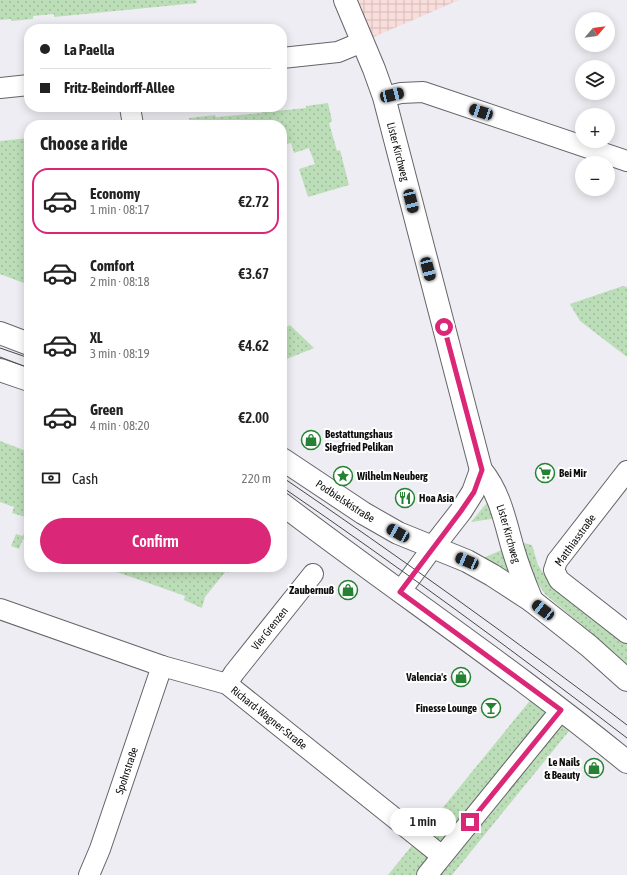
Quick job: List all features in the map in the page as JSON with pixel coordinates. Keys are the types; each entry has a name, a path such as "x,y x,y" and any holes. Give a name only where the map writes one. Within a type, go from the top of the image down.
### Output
{"main road":[{"name":"Lister Kirchweg","path":"345,0 384,97 482,470 490,481 499,500 513,550 532,601"},
{"path":"0,333 24,342"},
{"path":"0,370 24,378"},
{"name":"Podbielskistraße","path":"287,462 363,513 398,533 433,547 492,575 532,601 590,646 627,680"},
{"path":"433,547 474,492 482,470"},
{"path":"287,508 561,710 627,762"}],"street":[{"path":"287,57 338,52 362,42"},
{"path":"0,88 24,86"},
{"path":"384,97 400,93 423,92 627,160"},
{"name":"Matthiasstraße","path":"627,471 558,561 554,570 559,580 627,633"},
{"path":"400,592 433,547"},
{"name":"Vier Grenzen","path":"227,684 234,673 313,574"},
{"name":"Richard-Wagner-Straße","path":"0,608 162,666 227,684 442,856"},
{"name":"Spohrstraße","path":"89,875 100,849 162,666"},
{"path":"427,875 561,710"}],"shaded area":[{"path":"345,0 459,0 362,42"}],"green space":[{"path":"0,0 196,0 197,3 54,17 54,14 33,16 33,19 11,21 11,19 0,20"},
{"path":"328,103 332,121 329,123 337,151 340,150 349,185 308,197 299,169 315,164 309,148 294,153 291,143 287,144 287,120 189,120 189,118 215,115 216,117 262,112 287,112 287,110 306,108 306,106"},
{"path":"24,139 24,283 0,274 0,141"},
{"path":"623,286 627,287 627,357 580,321 570,304"},
{"path":"290,325 314,348 287,359 287,327"},
{"path":"0,441 24,450 24,517 12,513 14,507 0,502"},
{"path":"488,503 498,518 471,522 485,505"},
{"path":"16,534 23,536 24,534 24,539 19,549 11,546"},
{"path":"520,542 532,545 538,565 546,577 627,642 627,667 589,631 545,594 530,572"},
{"path":"506,548 510,568 505,572 481,559"},
{"path":"117,572 225,572 205,597 202,608 184,600 185,596"},
{"path":"537,692 582,725 569,731 452,875 388,875"}],"tram line":[{"path":"0,348 24,356"},
{"path":"0,357 24,366"},
{"path":"287,480 456,599 627,725"},
{"path":"287,491 456,610 627,738"}],"place":[{"name":"Bestattungshaus Siegfried Pelikan","path":"311,440"},
{"name":"Bei Mir","path":"545,473"},
{"name":"Wilhelm Neuberg","path":"343,476"},
{"name":"Hoa Asia","path":"405,498"},
{"name":"Zaubernuß","path":"348,590"},
{"name":"Valencia's","path":"461,677"},
{"name":"Finesse Lounge","path":"491,708"},
{"name":"Le Nails & Beauty","path":"594,768"}],"route":[{"path":"444,327 482,470 474,492 400,592 561,710 470,822"}]}
